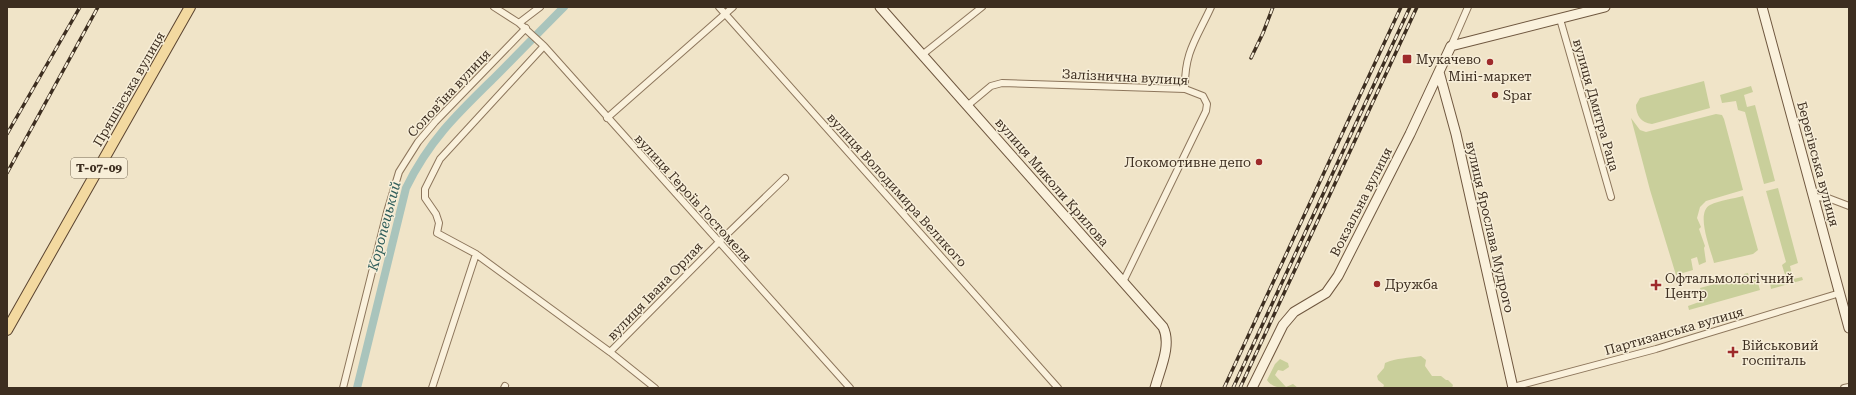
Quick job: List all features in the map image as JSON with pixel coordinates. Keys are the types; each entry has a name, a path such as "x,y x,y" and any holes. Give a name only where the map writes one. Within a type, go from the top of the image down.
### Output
{"main road":[{"name":"Пряшівська вулиця","path":"7,330 190,7"}],"street":[{"name":"вулиця Героїв Гостомеля","path":"494,7 526,28 544,46 850,388"},
{"path":"519,23 540,7"},
{"name":"вулиця Володимира Великого","path":"719,7 1058,388"},
{"path":"607,118 733,7"},
{"name":"вулиця Миколи Крилова","path":"880,7 1163,327 1166,332 1166,346 1155,388"},
{"path":"922,55 982,7"},
{"path":"1185,89 1186,67 1190,48 1211,7"},
{"name":"Вокзальна вулиця","path":"1252,388 1283,325 1294,312 1326,293 1338,276 1439,72 1468,7"},
{"path":"1451,46 1605,7"},
{"name":"Берегівська вулиця","path":"1762,7 1849,328"},
{"name":"вулиця Дмитра Раца","path":"1560,19 1611,197"},
{"name":"Соловʼїна вулиця","path":"343,388 387,212 399,172 418,142 434,122 526,28"},
{"path":"544,46 447,150 440,159 424,189 425,198 436,214 439,223 437,233 476,254 610,352 655,388"},
{"name":"вулиця Ярослава Мудрого","path":"1439,72 1461,156 1513,388"},
{"name":"Залізнична вулиця","path":"967,106 991,86 1002,82 1185,89 1203,96 1207,104 1206,111 1123,282"},
{"name":"вулиця Івана Орлая","path":"610,352 718,242 785,178"},
{"path":"1814,196 1828,198 1849,206"},
{"path":"432,388 476,254"},
{"name":"Партизанська вулиця","path":"1513,388 1656,349 1840,293"},
{"path":"1844,388 1849,387"}],"green space":[{"path":"1704,81 1710,108 1652,124 1645,122 1638,115 1636,105 1640,98"},
{"path":"1751,86 1753,92 1744,95 1747,107 1755,105 1775,181 1764,184 1745,112 1738,110 1736,101 1722,103 1720,95"},
{"path":"1716,114 1722,115 1724,119 1743,190 1706,201 1700,207 1697,218 1701,227 1699,229 1705,246 1706,262 1699,265 1697,257 1691,259 1693,270 1676,275 1650,190 1631,118 1640,130 1646,132"},
{"path":"1778,188 1798,263 1790,266 1793,279 1802,277 1803,280 1771,289 1770,283 1785,280 1786,278 1782,265 1786,262 1766,191"},
{"path":"1743,196 1758,250 1753,254 1714,263 1705,232 1704,216 1706,209 1714,203"},
{"path":"1748,273 1749,277 1756,276 1760,290 1689,310 1688,306 1702,301 1700,288 1744,276 1744,274"},
{"path":"1421,356 1426,360 1425,366 1432,376 1441,376 1448,380 1453,385 1452,388 1383,388 1384,385 1378,380 1377,376 1384,368 1385,363 1398,359"},
{"path":"1280,359 1288,363 1289,367 1283,371 1278,370 1275,375 1286,387 1293,384 1298,388 1277,387 1267,380 1275,364"}],"waterway":[{"name":"Коропецький","path":"357,388 406,188 415,171 444,129 564,7"}],"railway":[{"path":"7,134 80,7"},
{"path":"7,173 98,7"},
{"path":"1251,58 1273,7"},
{"path":"1224,388 1401,7"},
{"path":"1233,388 1410,7"},
{"path":"1240,388 1417,7"}],"place":[{"name":"Мукачево","path":"1407,59"},
{"name":"Міні-маркет","path":"1490,62"},
{"name":"Spar","path":"1495,95"},
{"name":"Локомотивне депо","path":"1259,162"},
{"name":"Дружба","path":"1377,284"},
{"name":"Офтальмологічний Центр","path":"1656,285"},
{"name":"Військовий госпіталь","path":"1733,352"}]}
